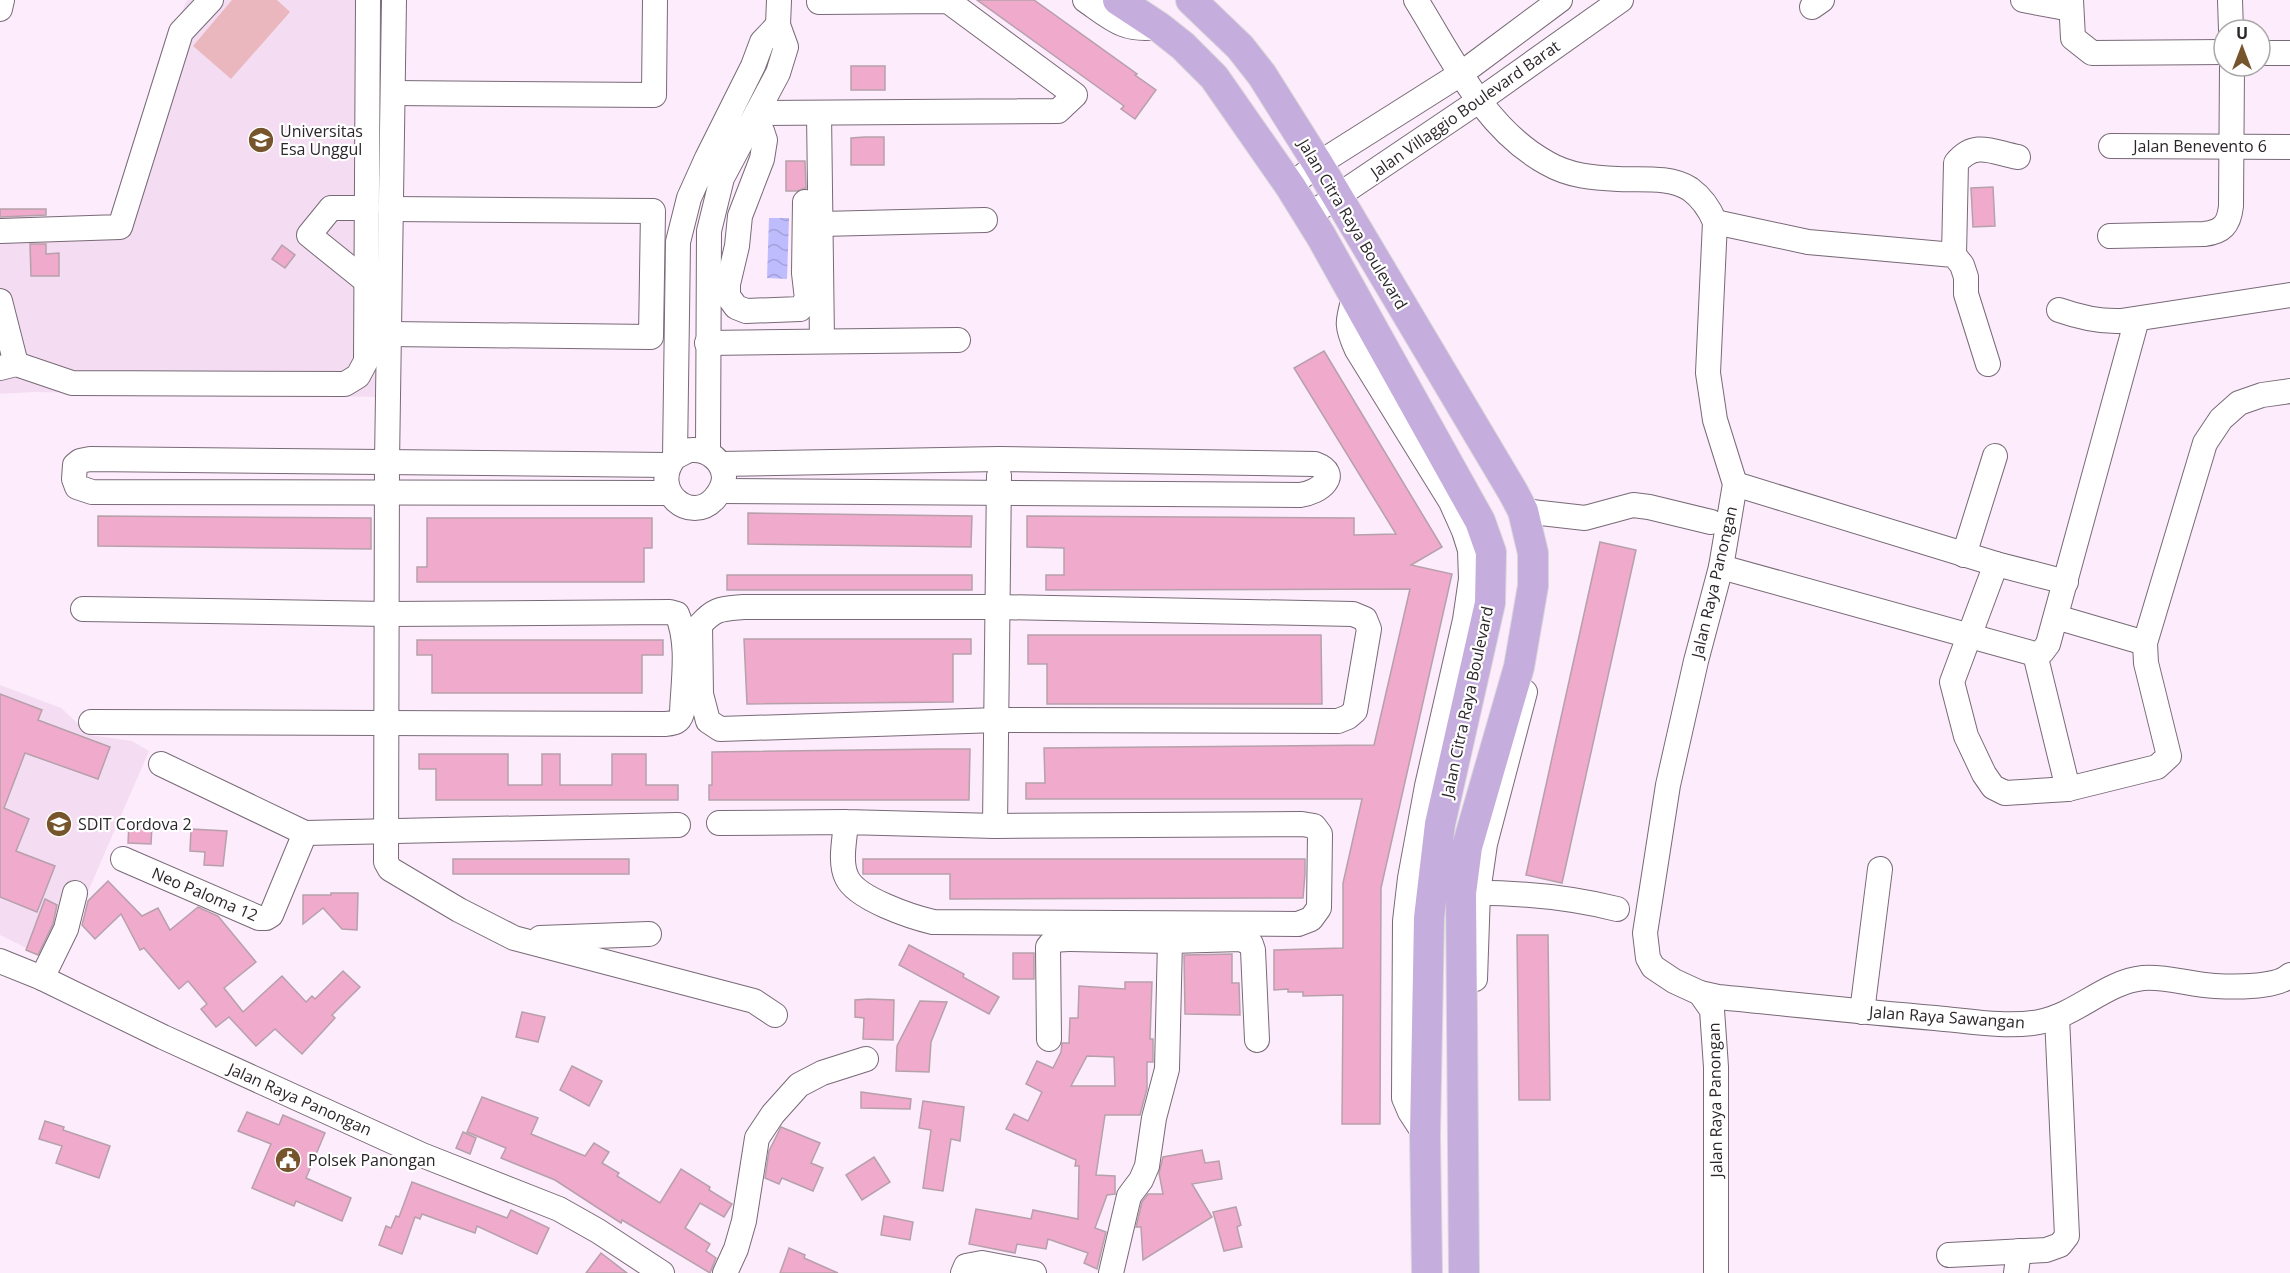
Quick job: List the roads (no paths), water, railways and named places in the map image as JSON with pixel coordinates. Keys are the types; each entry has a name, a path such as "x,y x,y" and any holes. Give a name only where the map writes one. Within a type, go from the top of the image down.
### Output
{"main road":[{"name":"Jalan Citra Raya Boulevard","path":"1119,0 1183,46 1214,76 1290,186 1321,236 1354,298 1403,405 1458,499 1480,521 1491,552 1481,579 1490,603 1459,693 1433,808 1435,860 1417,922 1416,1040 1425,1135 1427,1273"},
{"name":"Jalan Citra Raya Boulevard","path":"1191,0 1240,47 1262,75 1318,164 1525,520 1533,553 1533,586 1514,710 1467,847 1470,893 1463,1084 1464,1273"}],"street":[{"path":"0,9 2,0"},
{"path":"0,231 120,227 181,32 211,0"},
{"path":"0,301 8,366 72,383 345,384 357,376 366,361 368,0"},
{"path":"394,0 387,462 386,862 390,869 459,910 514,938 754,1001 776,1015"},
{"path":"393,93 654,95 655,0"},
{"path":"778,25 762,42 753,66 707,158 689,198 678,242 671,461 665,479 668,493 680,504 695,508 711,504 721,491 724,478 714,458 707,343 709,231 722,178 778,73 786,47 778,25 779,0"},
{"path":"1085,0 1119,24 1145,29 1159,27"},
{"path":"1416,0 1491,116 1528,151 1548,164 1588,177 1672,182 1690,189 1710,210 1715,222 1808,242 1954,255"},
{"name":"Jalan Villaggio Boulevard Barat","path":"1290,186 1318,164 1462,73 1560,0"},
{"name":"Jalan Villaggio Boulevard Barat","path":"1308,216 1480,100 1621,0"},
{"path":"2023,0 2071,4 2073,38 2092,53 2212,52"},
{"path":"2230,0 2231,18"},
{"path":"755,117 819,113 1059,111 1075,95 948,1 819,2"},
{"path":"2272,52 2290,53"},
{"path":"2110,236 2217,233 2225,226 2230,217 2232,78"},
{"path":"819,113 822,341"},
{"path":"755,117 765,140 762,159 740,216 737,246 728,284 728,296 735,307 746,311 800,309 805,304 807,299 804,273 805,202"},
{"name":"Jalan Benevento 6","path":"2111,146 2290,147"},
{"path":"1988,364 1966,294 1966,277 1962,265 1954,255 1956,163 1964,152 1975,148 2018,157"},
{"path":"366,281 309,235 331,208 367,208"},
{"path":"390,334 651,337 653,211 392,209"},
{"path":"820,224 985,220"},
{"name":"Jalan Raya Panongan","path":"1715,222 1708,373 1715,420 1735,484 1721,567 1695,661 1668,785 1645,933 1648,958 1653,967 1674,981 1700,993 1712,1010 1716,1067 1716,1273"},
{"path":"2059,309 2074,315 2108,321 2137,319 2290,295"},
{"path":"1721,567 2036,654 2042,652 2048,644 2066,582 2137,319"},
{"path":"707,343 958,340"},
{"path":"1996,564 1952,682 1966,736 1984,774 1993,787 2005,793 2068,789 2157,767 2169,756 2146,663 2145,643 2205,443 2221,419 2238,402 2262,395 2290,391"},
{"path":"668,493 92,492 77,487 74,479 75,465 80,461 90,459 387,462 671,461 691,450 714,458 999,459 1315,464 1322,466 1326,471 1326,479 1322,488 1311,494 1300,495 721,491"},
{"path":"1964,555 1995,456"},
{"path":"995,826 998,720 999,459"},
{"path":"1735,484 1964,555 2066,582"},
{"path":"1525,520 1585,518 1634,505 1711,522"},
{"path":"998,607 1353,614 1365,619 1369,629 1355,711 1338,721 998,720 720,729 708,721 701,694 698,638 700,625 710,613 723,609 998,607"},
{"path":"83,609 387,614 670,612 677,614 684,646 682,713 680,720 675,723 91,722"},
{"path":"2056,617 2145,643"},
{"path":"2036,654 2068,789"},
{"path":"162,764 305,833 678,825"},
{"path":"719,823 846,822 995,826 1290,824 1314,826 1320,834 1319,908 1311,919 1298,924 933,922 909,917 859,890 848,880 843,866 846,822"},
{"name":"Neo Paloma 12","path":"123,859 259,918 266,918 271,915 305,833"},
{"path":"1862,1012 1880,869"},
{"path":"42,978 66,928 75,893"},
{"path":"1470,893 1535,894 1617,909"},
{"path":"514,938 649,934"},
{"path":"1049,1040 1048,947 1050,943 1058,940 1070,939 1170,941 1241,939 1251,944 1257,1040"},
{"path":"1111,1273 1129,1196 1141,1180 1147,1166 1154,1118 1167,1070 1170,941"},
{"name":"Jalan Raya Panongan","path":"0,961 42,978 163,1037 422,1155 559,1209 598,1231 662,1273"},
{"name":"Jalan Raya Sawangan","path":"1700,993 1718,997 1862,1012 2004,1023 2038,1022 2057,1017 2123,982 2167,979 2215,986 2270,984 2290,975"},
{"path":"1949,1255 2017,1262 2060,1245 2067,1236 2057,1017"},
{"path":"725,1273 736,1249 744,1221 757,1138 762,1130 798,1085 822,1073 866,1059"},
{"path":"963,1273 966,1266 982,1263 1034,1273"}],"water":[{"path":"769,218 789,218 787,279 767,278"}],"place":[{"name":"Universitas Esa Unggul","path":"261,140"},
{"name":"SDIT Cordova 2","path":"59,824"},
{"name":"Polsek Panongan","path":"288,1160"}]}
